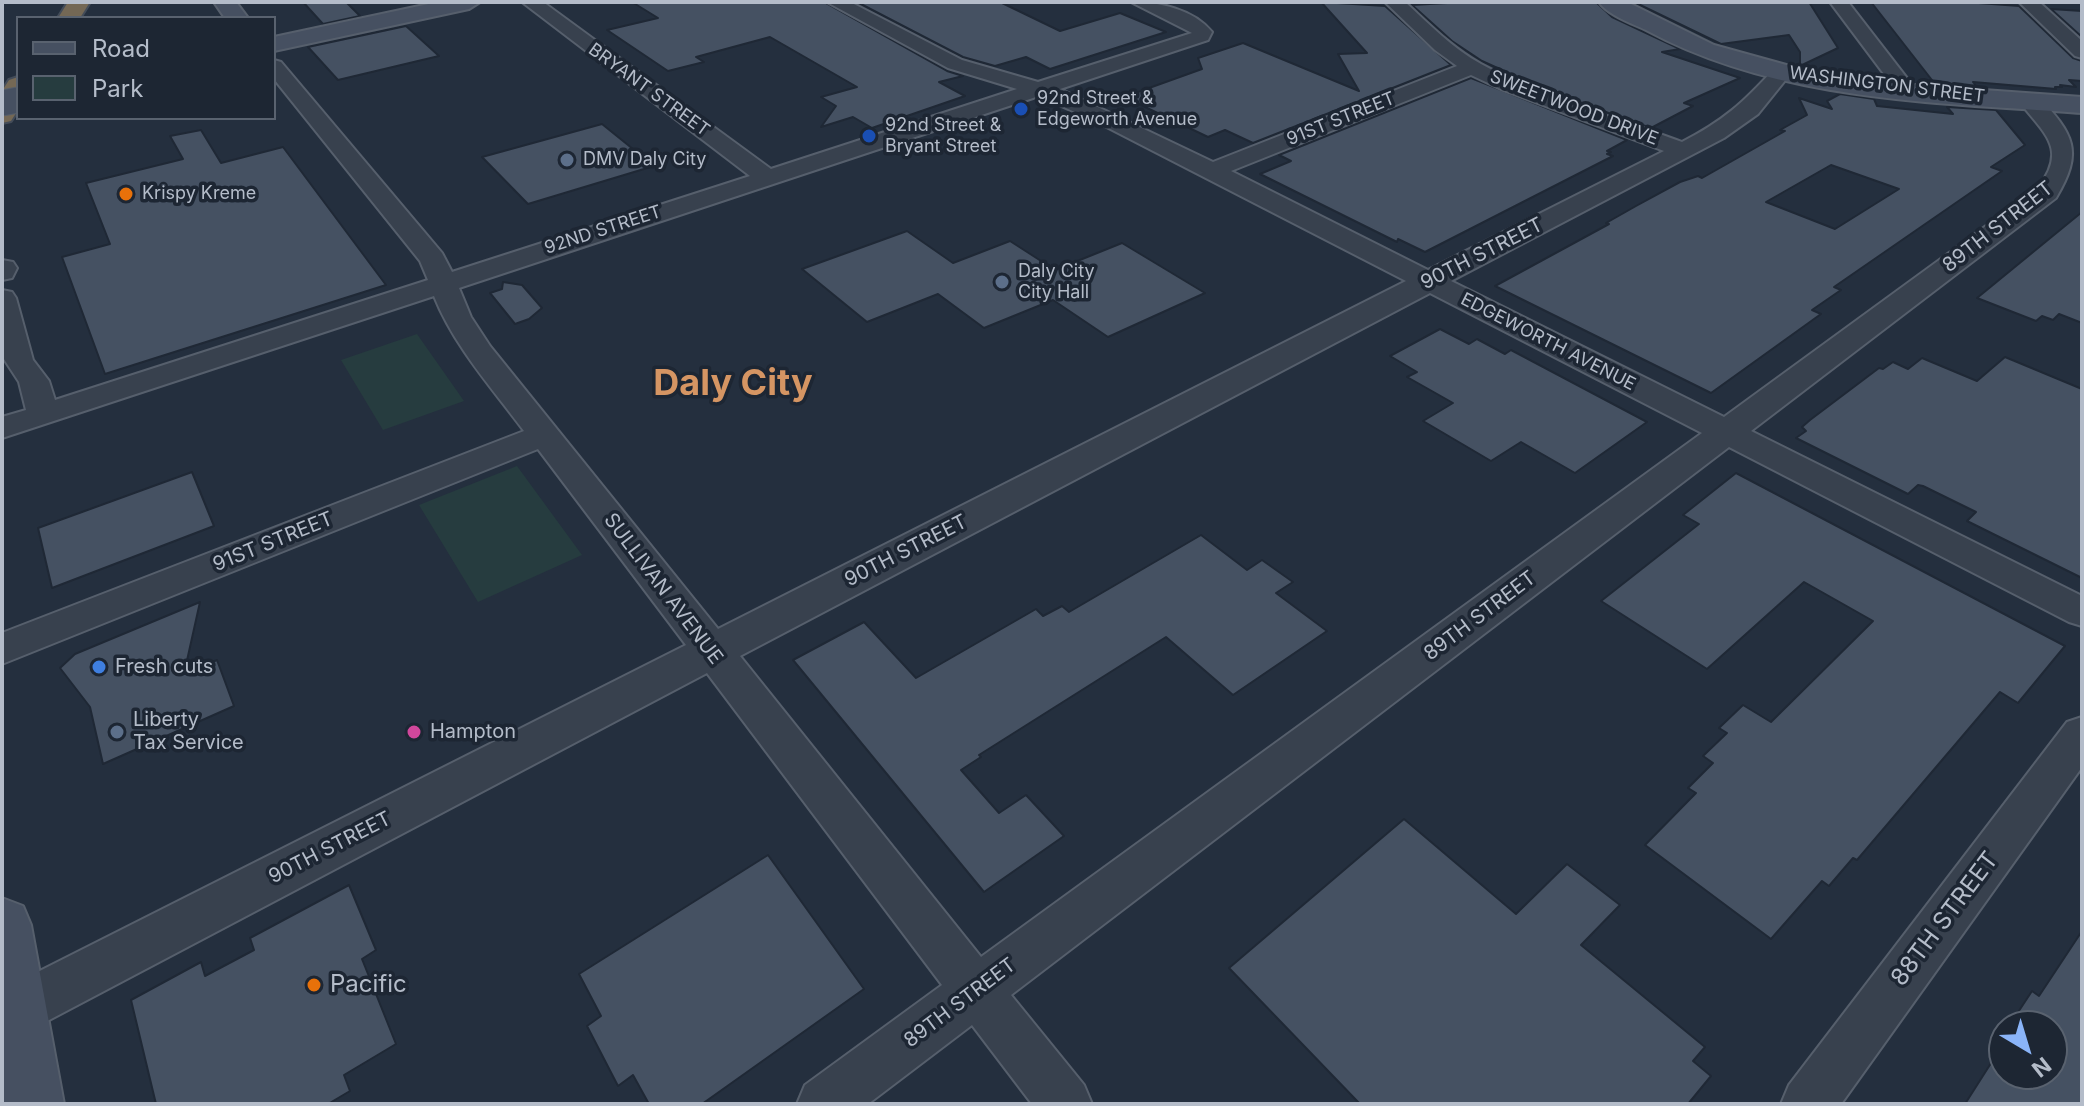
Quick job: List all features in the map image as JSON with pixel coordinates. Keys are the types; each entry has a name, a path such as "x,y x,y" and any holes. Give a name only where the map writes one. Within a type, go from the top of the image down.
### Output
{"highway":[{"path":"2,115 16,89"},
{"path":"2,127 16,105"}],"street":[{"path":"276,44 469,2"},
{"name":"BRYANT STREET","path":"531,2 767,177"},
{"name":"EDGEWORTH AVENUE","path":"836,2 955,64 1040,89 1103,116 2082,612"},
{"name":"92ND STREET","path":"2,428 1194,40 1202,32 1192,23 1140,2"},
{"name":"SWEETWOOD DRIVE","path":"1394,2 1442,46 1472,67 1510,86 1683,150"},
{"name":"WASHINGTON STREET","path":"1610,2 1697,47 1781,73 1843,84 2082,105"},
{"path":"1839,2 1906,90"},
{"path":"2028,2 2082,52"},
{"name":"91ST STREET","path":"1211,171 1472,67"},
{"name":"SULLIVAN AVENUE","path":"276,68 433,259 467,334 710,651 1065,1104"},
{"name":"90TH STREET","path":"16,1010 1683,150 1736,121 1781,73"},
{"name":"89TH STREET","path":"824,1104 2047,193 2061,177 2066,161 2063,143 2030,101"},
{"path":"3,279 18,361 34,381 43,414"},
{"name":"91ST STREET","path":"2,649 544,435"},
{"name":"88TH STREET","path":"1808,1104 2082,734"},
{"path":"2,925 31,1104"}],"green space":[{"path":"417,334 464,401 383,430 341,360"},
{"path":"517,466 582,555 478,602 419,505"}],"building":[{"path":"303,2 346,2 360,16 323,24"},
{"path":"632,2 824,2 947,71 963,76 939,82 965,96 872,128 853,117 821,127 836,106 821,97 857,87 770,37 696,57 704,62 668,71 607,30 658,18"},
{"path":"857,2 1000,2 1060,31 1120,13 1166,32 1050,69 1026,57 995,66 963,57"},
{"path":"1321,2 1385,6 1451,65 1253,143 1225,130 1208,137 1124,97 1202,69 1198,58 1243,43 1359,91 1338,54 1367,53"},
{"path":"1596,2 1612,17 1680,49 1662,52 1740,78 1684,103 1693,106 1651,128 1555,94 1482,61 1452,41 1412,5"},
{"path":"1634,2 1809,2 1838,48 1800,66 1800,52 1789,35 1721,44"},
{"path":"1871,2 1965,2 2019,6 2073,58 2082,61 2082,81 2069,80 2076,87 2060,85 2062,87 2056,89 1973,82 1977,87 1935,84"},
{"path":"2051,9 2082,11 2082,37"},
{"path":"406,26 439,56 338,80 308,47"},
{"path":"1471,78 1627,140 1607,151 1613,156 1425,252 1398,239 1397,242 1260,174 1291,161 1279,155"},
{"path":"1840,94 1874,99 1877,106 1953,114 1947,107 1996,110 2025,145 1991,167 2002,171 1834,287 1841,290 1812,310 1821,314 1711,393 1495,286 1680,182 1698,176 1702,178 1785,131 1780,130 1807,115 1799,98 1832,109 1827,101","holes":["1831,165 1899,189 1835,229 1766,202"]},
{"path":"602,124 654,166 528,204 482,157"},
{"path":"201,130 221,163 283,147 386,285 105,374 62,257 110,244 86,183 183,159 170,136"},
{"path":"2082,212 2082,323 2059,314 2053,320 2042,316 2036,321 1977,298"},
{"name":"Daly City City Hall","path":"907,231 953,263 1010,241 1055,270 1122,243 1205,293 1108,337 1053,300 984,328 938,294 867,322 802,269"},
{"path":"503,282 522,285 542,308 529,319 515,324 490,293 502,289"},
{"path":"1440,329 1469,344 1477,339 1505,354 1511,350 1647,422 1575,473 1521,442 1491,461 1423,421 1453,403 1407,377 1417,372 1390,356"},
{"path":"2005,357 2082,389 2082,578 1967,521 1976,512 1923,486 1918,485 1908,494 1796,438 1806,431 1802,427 1810,420 1879,368 1883,369 1893,362 1908,369 1922,358 1977,381"},
{"path":"192,472 214,526 52,588 38,528"},
{"path":"1736,473 2065,646 2018,703 2000,692 1857,860 1853,858 1829,886 1822,881 1771,939 1645,845 1696,793 1688,788 1713,763 1703,756 1727,733 1719,728 1743,705 1771,722 1873,621 1804,582 1707,669 1601,601 1699,524 1683,515"},
{"path":"1201,535 1247,570 1262,560 1293,582 1276,593 1327,631 1233,695 1166,637 979,755 981,757 961,770 999,813 1026,795 1064,836 984,892 793,660 864,622 916,678 1036,609 1043,616 1062,606 1069,612"},
{"path":"200,602 184,674 217,660 234,706 103,764 90,707 60,668 75,654"},
{"path":"1404,819 1516,914 1567,864 1620,905 1581,945 1705,1047 1693,1061 1711,1076 1688,1104 1360,1104 1229,968"},
{"path":"768,855 864,989 702,1104 649,1104 633,1075 618,1086 587,1026 601,1016 579,974"},
{"path":"349,885 376,950 362,959 396,1044 344,1075 350,1091 328,1104 156,1104 131,1000 201,962 205,976 254,950 250,938"},
{"path":"2082,931 2082,1104 1965,1104 1988,1068 1988,1090 2068,1090 2068,1010 2020,1010 2032,991 2039,996"}],"place":[{"name":"92nd Street & Edgeworth Avenue","path":"1021,109"},
{"name":"92nd Street & Bryant Street","path":"869,136"},
{"name":"DMV Daly City","path":"567,160"},
{"name":"Krispy Kreme","path":"126,194"},
{"name":"Daly City City Hall","path":"1002,282"},
{"name":"Fresh cuts","path":"99,667"},
{"name":"Liberty Tax Service","path":"117,732"},
{"name":"Hampton","path":"414,732"},
{"name":"Pacific","path":"314,985"}],"district":[{"name":"Daly City","path":"733,384"}]}
